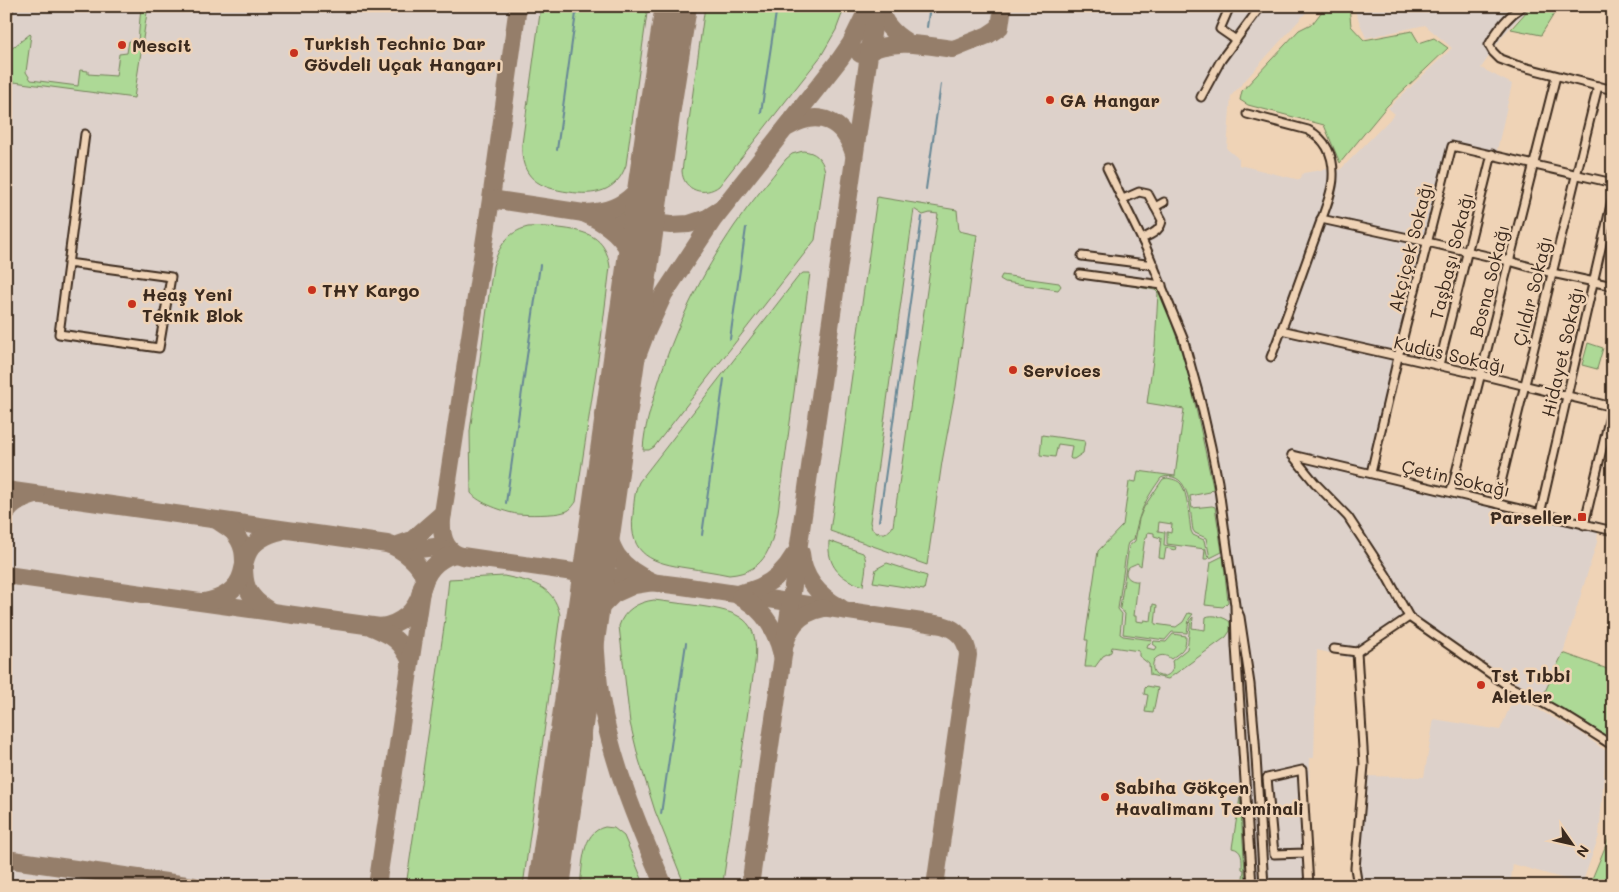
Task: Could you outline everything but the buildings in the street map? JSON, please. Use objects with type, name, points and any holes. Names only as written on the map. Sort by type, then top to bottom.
[{"type":"street","points":[[6,22],[9,6]]},
{"type":"street","points":[[1230,6],[1220,30],[1236,40]]},
{"type":"street","points":[[1201,97],[1221,60],[1261,6]]},
{"type":"street","points":[[1523,6],[1507,20],[1489,45],[1500,59],[1556,76],[1613,90]]},
{"type":"street","name":"Bosna Sokağı","points":[[1451,492],[1556,76]]},
{"type":"street","name":"Çıldır Sokağı","points":[[1496,503],[1598,86]]},
{"type":"street","points":[[1247,114],[1308,130],[1322,139],[1330,154],[1334,178],[1271,357]]},
{"type":"street","points":[[68,263],[171,277],[159,348],[59,334],[68,263],[85,134]]},
{"type":"street","name":"Akçiçek Sokağı","points":[[1371,473],[1398,357],[1452,146],[1492,154]]},
{"type":"street","points":[[1492,154],[1613,183]]},
{"type":"street","name":"Taşbaşı Sokağı","points":[[1439,365],[1492,154]]},
{"type":"street","points":[[1107,168],[1154,265],[1186,348],[1203,410],[1218,482],[1235,605],[1252,886]]},
{"type":"street","points":[[1122,199],[1134,193],[1142,192],[1148,194],[1162,220],[1157,231],[1142,239]]},
{"type":"street","name":"Hidayet Sokağı","points":[[1540,514],[1613,196]]},
{"type":"street","points":[[1155,207],[1164,202]]},
{"type":"street","points":[[1321,219],[1613,286]]},
{"type":"street","points":[[1082,256],[1154,265]]},
{"type":"street","points":[[1080,274],[1162,285]]},
{"type":"street","name":"Kudüs Sokağı","points":[[1282,330],[1612,406]]},
{"type":"street","points":[[1584,524],[1612,406]]},
{"type":"street","name":"Çetin Sokağı","points":[[1409,617],[1386,574],[1348,517],[1315,483],[1292,455],[1613,531]]},
{"type":"street","points":[[1235,605],[1240,617],[1251,696],[1264,886]]},
{"type":"street","points":[[1334,649],[1357,652],[1409,617],[1508,686],[1574,721],[1613,746]]},
{"type":"street","points":[[1357,652],[1364,764],[1355,868],[1358,886]]},
{"type":"street","points":[[1306,852],[1274,854],[1267,778],[1302,770],[1309,886]]},
{"type":"shaded area","points":[[6,6],[1312,6],[1231,96],[1227,149],[1239,159],[1239,165],[1300,180],[1303,173],[1327,169],[1330,175],[1342,168],[1395,114],[1388,108],[1452,48],[1425,25],[1366,38],[1353,6],[1527,6],[1527,11],[1504,34],[1481,68],[1512,84],[1496,155],[1452,146],[1374,472],[1599,522],[1597,542],[1563,653],[1542,698],[1509,679],[1413,614],[1351,658],[1317,650],[1314,758],[1310,758],[1307,828],[1314,886],[6,886]]},
{"type":"shaded area","points":[[1514,697],[1577,730],[1606,751],[1599,836],[1582,884],[1513,864],[1510,886],[1352,886],[1359,776],[1424,777],[1434,719],[1500,730]]},
{"type":"green space","points":[[141,6],[148,6],[134,98],[14,82],[12,87],[6,86],[6,53],[30,34],[26,72],[31,80],[78,86],[80,70],[88,71],[88,74],[116,76],[119,54],[127,53],[129,41],[138,42]]},
{"type":"green space","points":[[541,6],[648,6],[626,165],[617,181],[604,190],[578,193],[549,188],[534,179],[524,165],[522,144]]},
{"type":"green space","points":[[705,6],[845,6],[836,30],[821,56],[719,186],[707,191],[701,191],[690,187],[686,183],[682,171]]},
{"type":"green space","points":[[1326,6],[1349,6],[1351,26],[1364,40],[1412,31],[1419,43],[1434,38],[1448,48],[1387,106],[1340,163],[1324,125],[1248,105],[1240,100],[1242,91],[1299,30],[1313,23]]},
{"type":"green space","points":[[1527,6],[1559,6],[1541,35],[1511,29],[1527,11]]},
{"type":"green space","points":[[803,151],[817,156],[825,171],[815,240],[654,447],[649,450],[643,450],[648,418],[664,365],[680,323],[700,283],[735,225],[754,200],[786,159],[792,154]]},
{"type":"green space","points":[[877,197],[957,210],[959,231],[977,235],[956,387],[942,462],[927,565],[830,531]],"holes":[[[914,209],[923,215],[930,213],[938,214],[893,526],[889,531],[880,533],[872,529],[870,522]]]},
{"type":"green space","points":[[528,227],[559,228],[586,233],[604,248],[610,267],[576,502],[568,511],[554,514],[527,515],[512,513],[485,504],[471,493],[470,431],[493,266],[505,241],[521,229]]},
{"type":"green space","points":[[803,273],[810,273],[778,512],[773,535],[766,554],[752,568],[742,573],[729,575],[675,566],[654,560],[639,548],[635,540],[633,529],[634,498],[639,482]]},
{"type":"green space","points":[[1002,275],[1059,283],[1061,286],[1058,290],[1005,282],[1000,279]]},
{"type":"green space","points":[[1115,283],[1155,288],[1161,293],[1189,376],[1213,487],[1210,492],[1190,496],[1192,508],[1215,507],[1222,552],[1210,558],[1206,538],[1195,533],[1193,530],[1189,499],[1183,485],[1173,477],[1161,478],[1143,507],[1134,539],[1127,546],[1118,609],[1122,614],[1120,634],[1152,640],[1147,648],[1155,650],[1157,647],[1153,644],[1154,641],[1166,642],[1173,634],[1186,636],[1184,647],[1171,659],[1162,655],[1154,660],[1154,672],[1162,676],[1171,673],[1173,668],[1172,661],[1187,649],[1191,619],[1193,617],[1192,628],[1205,630],[1206,617],[1209,616],[1222,617],[1230,622],[1230,631],[1226,637],[1168,679],[1150,675],[1149,664],[1139,656],[1139,651],[1112,647],[1111,652],[1103,656],[1095,667],[1085,667],[1088,640],[1085,640],[1098,551],[1123,525],[1129,482],[1136,482],[1138,471],[1175,476],[1184,409],[1147,403],[1155,346],[1158,293],[1155,290]]},
{"type":"green space","points":[[1588,343],[1603,348],[1597,369],[1582,365]]},
{"type":"green space","points":[[1042,435],[1085,441],[1083,453],[1071,459],[1072,446],[1058,444],[1055,457],[1040,455]]},
{"type":"green space","points":[[1167,478],[1181,484],[1187,500],[1191,531],[1193,535],[1204,540],[1208,559],[1204,559],[1205,549],[1167,544],[1167,532],[1171,533],[1172,524],[1159,522],[1158,531],[1165,532],[1164,545],[1176,547],[1175,550],[1166,548],[1164,559],[1159,558],[1161,538],[1154,536],[1154,533],[1148,532],[1147,537],[1145,537],[1141,566],[1137,563],[1129,567],[1126,575],[1130,579],[1138,581],[1134,616],[1136,616],[1136,621],[1151,621],[1153,604],[1157,605],[1155,624],[1176,627],[1183,622],[1188,613],[1193,614],[1189,619],[1187,633],[1172,632],[1165,640],[1123,634],[1125,614],[1120,608],[1129,546],[1135,541],[1139,519],[1144,507],[1163,479]]},
{"type":"green space","points":[[829,541],[863,553],[866,565],[863,586],[848,580],[837,570],[830,558]]},
{"type":"green space","points":[[1223,556],[1228,602],[1223,607],[1205,605],[1211,562]]},
{"type":"green space","points":[[887,563],[927,576],[924,590],[873,582],[876,569]]},
{"type":"green space","points":[[504,576],[540,586],[552,597],[560,615],[523,886],[406,886],[444,627],[449,579]]},
{"type":"green space","points":[[654,600],[726,611],[744,620],[754,636],[756,648],[755,663],[721,886],[685,886],[655,811],[630,723],[619,626],[624,615],[632,608]]},
{"type":"green space","points":[[1563,653],[1613,671],[1613,741],[1583,721],[1542,698]]},
{"type":"green space","points":[[1147,686],[1158,688],[1153,713],[1145,712],[1148,695],[1144,694]]},
{"type":"green space","points":[[1240,797],[1246,886],[1242,886],[1244,870],[1242,869],[1240,853],[1232,848]]},
{"type":"green space","points":[[605,827],[614,828],[624,836],[645,886],[580,886],[587,843],[597,830]]},
{"type":"green space","points":[[1613,828],[1613,886],[1589,886]]},
{"type":"waterway","points":[[557,150],[577,6]]},
{"type":"waterway","points":[[761,113],[777,6]]},
{"type":"waterway","points":[[927,27],[930,6]]},
{"type":"waterway","points":[[926,189],[941,84]]},
{"type":"waterway","points":[[879,521],[922,217]]},
{"type":"waterway","points":[[730,339],[746,228]]},
{"type":"waterway","points":[[506,503],[540,265]]},
{"type":"waterway","points":[[702,535],[724,379]]},
{"type":"waterway","points":[[661,814],[686,643]]},
{"type":"taxiway","points":[[518,6],[491,199],[442,520],[442,532],[445,543],[452,551],[462,556],[682,586],[942,625],[957,632],[966,645],[968,655],[935,886]]},
{"type":"taxiway","points":[[673,24],[678,6]]},
{"type":"taxiway","points":[[615,423],[645,335],[664,294],[713,220],[840,59],[851,43],[869,6]]},
{"type":"taxiway","points":[[750,886],[876,6]]},
{"type":"taxiway","points":[[878,6],[889,27],[907,42],[904,43]]},
{"type":"taxiway","points":[[860,54],[872,49],[895,44],[956,48],[988,35],[1000,27],[1003,6]]},
{"type":"taxiway","points":[[788,127],[799,121],[810,119],[820,118],[829,121],[844,133],[854,154]]},
{"type":"taxiway","points":[[627,342],[634,283],[633,266],[628,251],[619,237],[604,224],[583,213],[609,209],[629,198],[644,180],[653,155]]},
{"type":"taxiway","points":[[647,197],[650,214],[657,224]]},
{"type":"taxiway","points":[[491,199],[671,225],[689,224],[707,218],[718,211]]},
{"type":"taxiway","points":[[6,490],[387,544],[399,549],[411,558],[420,569],[424,581],[419,599],[411,611],[400,620],[380,627],[6,575]]},
{"type":"taxiway","points":[[6,513],[19,501],[36,495]]},
{"type":"taxiway","points":[[395,546],[412,540],[443,513]]},
{"type":"taxiway","points":[[589,619],[614,594],[634,585],[653,582],[631,570],[617,556],[602,514]]},
{"type":"taxiway","points":[[218,521],[232,531],[241,543],[245,582],[257,601],[270,611]]},
{"type":"taxiway","points":[[204,602],[228,594],[240,580],[246,556],[255,543],[281,531]]},
{"type":"taxiway","points":[[395,546],[419,549],[435,547],[455,554]]},
{"type":"taxiway","points":[[801,553],[805,571],[814,586],[826,598],[841,608]]},
{"type":"taxiway","points":[[377,886],[421,591],[432,568],[437,563],[455,554]]},
{"type":"taxiway","points":[[740,593],[765,585],[784,569],[794,555]]},
{"type":"taxiway","points":[[591,593],[599,686],[606,723],[627,794],[664,886]]},
{"type":"taxiway","points":[[740,597],[756,607],[768,621],[782,655],[787,637],[800,618],[824,608]]},
{"type":"taxiway","points":[[372,627],[395,639],[403,647],[410,660]]},
{"type":"taxiway","points":[[551,886],[555,843]]},
{"type":"taxiway","points":[[6,859],[194,886]]},
{"type":"runway","points":[[549,886],[676,6]]},
{"type":"place","name":"Mescit","points":[[122,45]]},
{"type":"place","name":"Turkish Technic Dar Gövdeli Uçak Hangarı","points":[[294,53]]},
{"type":"place","name":"GA Hangar","points":[[1050,100]]},
{"type":"place","name":"THY Kargo","points":[[312,290]]},
{"type":"place","name":"Heaş Yeni Teknik Blok","points":[[132,304]]},
{"type":"place","name":"Services","points":[[1013,370]]},
{"type":"place","name":"Parseller","points":[[1582,517]]},
{"type":"place","name":"Tst Tıbbi Aletler","points":[[1481,685]]},
{"type":"place","name":"Sabiha Gökçen Havalimanı Terminali","points":[[1105,797]]}]
